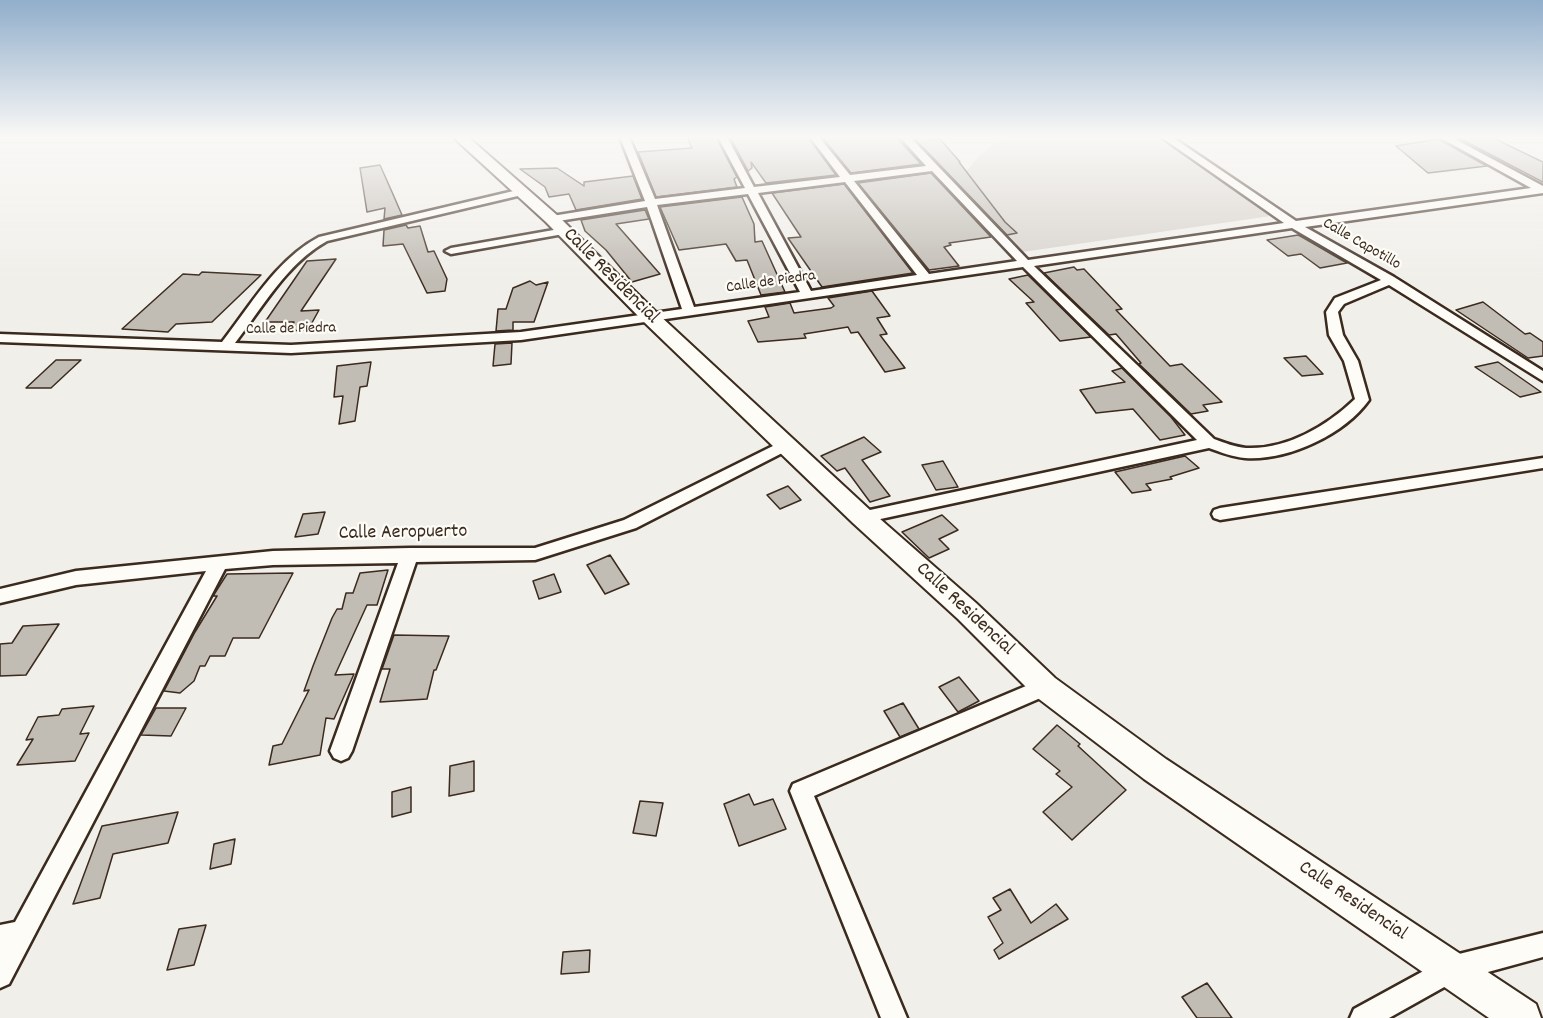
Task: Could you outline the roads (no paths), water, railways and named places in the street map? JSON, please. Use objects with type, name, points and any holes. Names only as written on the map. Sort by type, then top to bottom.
[{"type":"main road","name":"Calle Residencial","points":[[513,185],[862,518],[967,611],[1045,687],[1155,769],[1522,1018]]},
{"type":"street","points":[[643,185],[689,312]]},
{"type":"street","points":[[749,185],[807,294]]},
{"type":"street","points":[[451,251],[651,203],[804,185]]},
{"type":"street","points":[[852,185],[925,277]]},
{"type":"street","points":[[951,185],[1025,263],[1209,442],[1245,453],[1276,452],[1348,416],[1362,400],[1351,361],[1336,335],[1332,312],[1339,301],[1390,280]]},
{"type":"street","name":"Calle Capotillo","points":[[1235,185],[1294,225],[1390,280],[1543,377]]},
{"type":"street","name":"Calle de Piedra","points":[[0,338],[291,349],[521,336],[1542,189]]},
{"type":"street","points":[[226,346],[295,256],[310,244],[522,192]]},
{"type":"street","points":[[862,518],[1209,442]]},
{"type":"street","name":"Calle Aeropuerto","points":[[0,596],[76,578],[273,558],[410,554],[536,554],[630,524],[785,445]]},
{"type":"street","points":[[1220,514],[1543,463]]},
{"type":"street","points":[[341,751],[410,554]]},
{"type":"street","points":[[0,975],[11,935],[219,564]]},
{"type":"street","points":[[894,1018],[801,791],[1045,687]]},
{"type":"street","points":[[1363,1018],[1451,969],[1543,945]]}]
